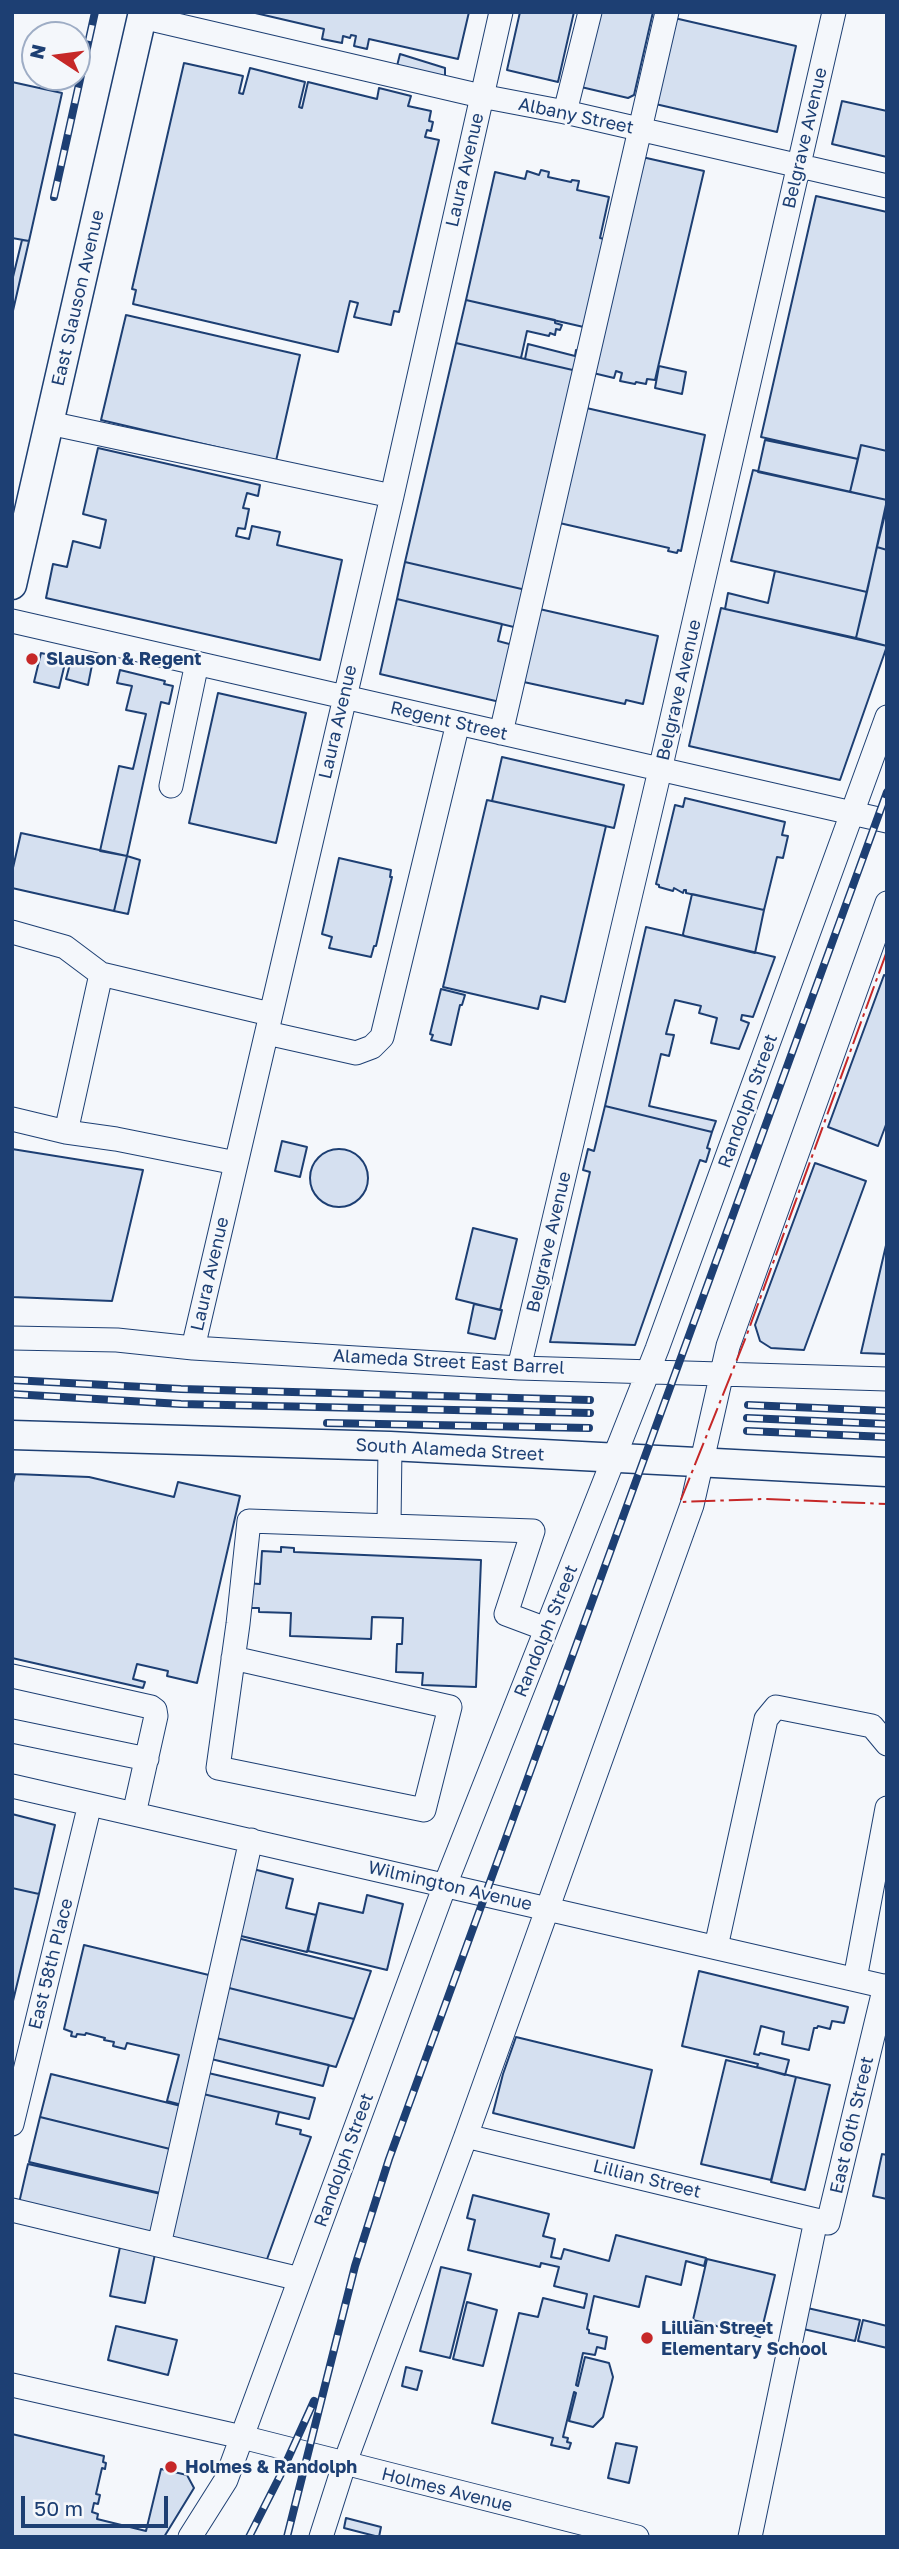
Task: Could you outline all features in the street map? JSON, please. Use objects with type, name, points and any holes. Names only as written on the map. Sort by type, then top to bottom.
[{"type":"main road","name":"East Slauson Avenue","points":[[12,584],[17,539],[49,423],[143,14]]},
{"type":"main road","name":"South Alameda Street","points":[[12,1435],[390,1446],[887,1472]]},
{"type":"street","name":"Laura Avenue","points":[[193,1348],[392,496],[501,12]]},
{"type":"street","points":[[565,112],[590,12]]},
{"type":"street","points":[[501,733],[667,12]]},
{"type":"street","name":"Belgrave Avenue","points":[[519,1367],[660,770],[834,12]]},
{"type":"street","name":"Albany Street","points":[[143,14],[481,96],[565,112],[887,186]]},
{"type":"street","points":[[49,423],[392,496]]},
{"type":"street","name":"Regent Street","points":[[12,621],[887,821]]},
{"type":"street","points":[[171,786],[197,663]]},
{"type":"street","name":"Randolph Street","points":[[190,2537],[226,2480],[445,1885],[649,1371],[887,717]]},
{"type":"street","points":[[12,933],[65,947],[101,974],[356,1053],[372,1047],[382,1037],[458,723]]},
{"type":"street","points":[[321,2537],[344,2465],[466,2136],[692,1505],[728,1346],[887,902]]},
{"type":"street","points":[[66,1132],[101,974]]},
{"type":"street","points":[[12,1119],[66,1132],[236,1163]]},
{"type":"street","name":"Alameda Street East Barrel","points":[[12,1338],[117,1340],[193,1348],[519,1367],[887,1379]]},
{"type":"street","points":[[389,1526],[390,1446]]},
{"type":"street","points":[[233,1658],[450,1707],[424,1810],[218,1769],[249,1521],[533,1531],[506,1615],[547,1629]]},
{"type":"street","points":[[12,1676],[155,1710],[156,1716],[134,1814]]},
{"type":"street","points":[[716,1947],[766,1719],[776,1707],[872,1726],[887,1744]]},
{"type":"street","points":[[12,1731],[146,1759]]},
{"type":"street","name":"Wilmington Avenue","points":[[12,1786],[886,1986]]},
{"type":"street","name":"East 58th Place","points":[[12,2123],[90,1804]]},
{"type":"street","points":[[855,1979],[887,1808]]},
{"type":"street","points":[[159,2245],[251,1840]]},
{"type":"street","name":"East 60th Street","points":[[750,2537],[822,2222],[886,1986]]},
{"type":"street","name":"Lillian Street","points":[[466,2136],[822,2222]]},
{"type":"street","points":[[12,2210],[300,2279]]},
{"type":"street","name":"Holmes Avenue","points":[[12,2385],[242,2437],[344,2465],[637,2537]]},
{"type":"building","points":[[251,12],[469,12],[458,59],[369,39],[367,49],[354,46],[356,36],[351,35],[350,38],[343,36],[342,43],[322,39],[324,29]]},
{"type":"building","points":[[520,12],[574,12],[558,82],[507,70]]},
{"type":"building","points":[[598,12],[653,12],[634,95],[628,98],[581,87]]},
{"type":"building","points":[[670,17],[796,46],[777,132],[651,103]]},
{"type":"building","points":[[400,54],[445,68],[445,77],[397,66]]},
{"type":"building","points":[[184,63],[243,76],[239,93],[243,94],[250,68],[305,82],[299,107],[302,108],[308,82],[377,99],[379,88],[411,96],[408,106],[431,111],[431,131],[427,130],[425,137],[439,140],[399,312],[394,311],[391,325],[354,317],[358,303],[350,301],[338,352],[133,304],[136,290],[132,289]]},
{"type":"building","points":[[12,82],[21,84],[21,91],[62,93],[29,241],[12,238]]},
{"type":"building","points":[[842,101],[887,111],[887,157],[832,144]]},
{"type":"building","points":[[642,157],[704,171],[655,380],[647,379],[646,384],[635,384],[620,381],[622,373],[616,371],[614,378],[593,373]]},
{"type":"building","points":[[541,170],[549,172],[548,177],[579,181],[577,190],[609,197],[600,238],[608,240],[588,328],[466,300],[495,172],[525,179],[527,171],[539,175]]},
{"type":"building","points":[[816,196],[887,212],[887,451],[861,445],[858,459],[761,437]]},
{"type":"building","points":[[22,240],[29,241],[12,315],[12,281]]},
{"type":"building","points":[[466,300],[555,320],[555,323],[562,325],[560,330],[556,329],[555,335],[527,331],[521,358],[456,343]]},
{"type":"building","points":[[126,315],[300,355],[276,461],[101,420]]},
{"type":"building","points":[[456,343],[577,371],[526,590],[405,562]]},
{"type":"building","points":[[528,344],[575,356],[576,350],[582,351],[577,371],[525,359]]},
{"type":"building","points":[[659,366],[686,372],[682,394],[655,388]]},
{"type":"building","points":[[582,407],[705,435],[681,551],[668,551],[669,548],[555,522]]},
{"type":"building","points":[[765,440],[858,459],[850,492],[758,472]]},
{"type":"building","points":[[861,445],[887,451],[887,500],[850,492]]},
{"type":"building","points":[[98,448],[260,485],[258,496],[247,493],[243,508],[249,509],[245,529],[238,528],[236,536],[249,539],[252,526],[280,532],[277,545],[342,560],[320,660],[46,598],[53,564],[67,567],[73,541],[100,548],[106,520],[83,514]]},
{"type":"building","points":[[753,470],[887,500],[867,592],[731,561]]},
{"type":"building","points":[[887,506],[887,550],[877,547]]},
{"type":"building","points":[[877,547],[887,550],[887,646],[856,638]]},
{"type":"building","points":[[405,562],[526,590],[518,628],[397,599]]},
{"type":"building","points":[[775,571],[867,592],[856,638],[725,609],[728,593],[768,603]]},
{"type":"building","points":[[397,599],[502,624],[498,641],[513,645],[500,702],[380,674]]},
{"type":"building","points":[[535,608],[658,636],[643,704],[626,700],[625,704],[519,681]]},
{"type":"building","points":[[721,608],[887,646],[840,780],[689,746]]},
{"type":"building","points":[[41,653],[66,659],[59,688],[34,682]]},
{"type":"building","points":[[71,660],[92,665],[88,685],[66,679]]},
{"type":"building","points":[[120,670],[165,681],[164,684],[173,686],[169,704],[161,702],[127,856],[100,851],[119,766],[133,769],[146,714],[126,710],[132,686],[117,683]]},
{"type":"building","points":[[218,693],[306,713],[276,843],[189,823]]},
{"type":"building","points":[[502,757],[624,785],[614,828],[492,801]]},
{"type":"building","points":[[685,798],[785,822],[782,835],[788,836],[783,858],[777,857],[764,910],[686,893],[686,890],[683,893],[674,888],[673,891],[656,884],[675,805],[683,807]]},
{"type":"building","points":[[487,800],[606,826],[565,1002],[541,996],[538,1009],[443,987]]},
{"type":"building","points":[[21,833],[127,856],[114,911],[12,888],[12,872]]},
{"type":"building","points":[[127,856],[140,860],[128,914],[114,911]]},
{"type":"building","points":[[339,858],[391,870],[392,877],[371,957],[329,948],[332,937],[322,934]]},
{"type":"building","points":[[692,894],[764,910],[755,953],[684,936]]},
{"type":"building","points":[[646,927],[775,957],[753,1017],[742,1015],[741,1020],[749,1023],[739,1049],[711,1043],[717,1018],[699,1013],[701,1006],[675,1000],[666,1034],[674,1035],[669,1056],[661,1054],[649,1106],[716,1121],[712,1132],[605,1106]]},
{"type":"building","points":[[884,975],[887,976],[887,1122],[878,1146],[828,1127]]},
{"type":"building","points":[[441,989],[465,995],[460,1005],[451,1045],[431,1040],[433,1035],[430,1034]]},
{"type":"building","points":[[605,1106],[712,1132],[707,1148],[710,1149],[706,1162],[700,1160],[635,1345],[550,1342],[590,1172],[583,1170],[588,1149],[594,1151]]},
{"type":"building","points":[[282,1141],[307,1147],[300,1177],[275,1171]]},
{"type":"building","points":[[12,1149],[143,1170],[112,1301],[12,1297]]},
{"type":"building","points":[[339,1149],[355,1154],[363,1162],[368,1178],[363,1194],[355,1202],[339,1207],[323,1202],[315,1194],[310,1178],[315,1162],[323,1154]]},
{"type":"building","points":[[815,1163],[866,1181],[804,1350],[771,1348],[760,1341],[755,1325]]},
{"type":"building","points":[[473,1228],[517,1239],[500,1310],[456,1299]]},
{"type":"building","points":[[887,1241],[887,1354],[861,1353]]},
{"type":"building","points":[[474,1304],[502,1310],[495,1339],[468,1333]]},
{"type":"building","points":[[15,1474],[89,1477],[174,1497],[178,1482],[240,1496],[197,1683],[167,1676],[168,1671],[137,1664],[133,1679],[145,1682],[143,1688],[12,1658],[12,1487]]},
{"type":"building","points":[[281,1547],[294,1548],[294,1552],[481,1560],[476,1687],[422,1685],[423,1673],[396,1672],[397,1644],[402,1644],[403,1618],[372,1617],[371,1639],[290,1636],[291,1613],[259,1612],[259,1608],[244,1608],[245,1583],[260,1584],[262,1551],[281,1552]]},
{"type":"building","points":[[12,1814],[55,1825],[39,1894],[12,1888]]},
{"type":"building","points":[[253,1869],[293,1879],[286,1908],[316,1915],[307,1952],[237,1935]]},
{"type":"building","points":[[12,1888],[39,1894],[12,2005]]},
{"type":"building","points":[[367,1895],[403,1904],[387,1970],[308,1951],[319,1903],[363,1913]]},
{"type":"building","points":[[237,1938],[371,1971],[354,2019],[225,1987]]},
{"type":"building","points":[[84,1945],[213,1976],[182,2105],[167,2101],[179,2055],[127,2043],[125,2049],[113,2046],[114,2042],[104,2040],[105,2038],[86,2033],[71,2036],[72,2032],[64,2029]]},
{"type":"building","points":[[699,1971],[848,2007],[844,2023],[832,2021],[830,2029],[818,2026],[814,2028],[809,2050],[782,2044],[784,2032],[761,2026],[754,2054],[789,2060],[785,2075],[757,2067],[758,2064],[682,2046]]},
{"type":"building","points":[[225,1987],[354,2019],[336,2067],[212,2037]]},
{"type":"building","points":[[212,2037],[329,2065],[323,2086],[207,2058]]},
{"type":"building","points":[[516,2037],[652,2070],[634,2148],[493,2113]]},
{"type":"building","points":[[726,2060],[796,2077],[771,2180],[701,2164]]},
{"type":"building","points":[[204,2072],[315,2098],[309,2119],[199,2093]]},
{"type":"building","points":[[51,2074],[181,2106],[170,2149],[40,2117]]},
{"type":"building","points":[[796,2077],[830,2085],[805,2190],[771,2182]]},
{"type":"building","points":[[199,2093],[279,2112],[276,2124],[301,2130],[300,2134],[311,2137],[266,2262],[168,2239]]},
{"type":"building","points":[[40,2117],[170,2149],[160,2193],[29,2162]]},
{"type":"building","points":[[882,2154],[887,2155],[887,2199],[873,2196]]},
{"type":"building","points":[[28,2164],[161,2194],[151,2237],[19,2203]]},
{"type":"building","points":[[473,2195],[549,2214],[543,2236],[555,2239],[551,2257],[561,2259],[564,2249],[609,2261],[616,2235],[706,2258],[704,2266],[686,2261],[681,2285],[646,2276],[639,2307],[594,2296],[587,2329],[589,2333],[607,2337],[605,2349],[597,2347],[595,2355],[583,2353],[576,2385],[578,2386],[585,2357],[609,2363],[613,2377],[603,2417],[593,2427],[569,2421],[576,2393],[574,2392],[563,2437],[568,2438],[567,2442],[571,2443],[569,2449],[551,2445],[553,2438],[492,2423],[519,2313],[538,2317],[543,2298],[584,2308],[587,2294],[554,2286],[559,2267],[541,2263],[540,2267],[468,2250],[475,2220],[467,2218]]},
{"type":"building","points":[[120,2247],[155,2254],[145,2303],[110,2296]]},
{"type":"building","points":[[707,2259],[775,2275],[760,2337],[693,2320]]},
{"type":"building","points":[[441,2267],[471,2274],[450,2358],[420,2351]]},
{"type":"building","points":[[467,2302],[497,2310],[483,2366],[453,2359]]},
{"type":"building","points":[[803,2307],[860,2320],[855,2341],[799,2328]]},
{"type":"building","points":[[863,2320],[887,2326],[887,2348],[858,2341]]},
{"type":"building","points":[[116,2326],[177,2340],[168,2375],[108,2360]]},
{"type":"building","points":[[406,2367],[422,2371],[417,2390],[402,2386]]},
{"type":"building","points":[[12,2434],[104,2456],[105,2469],[102,2468],[96,2494],[100,2495],[92,2512],[98,2514],[97,2519],[146,2531],[161,2469],[187,2475],[194,2488],[164,2537],[12,2537]]},
{"type":"building","points":[[616,2443],[637,2447],[629,2483],[608,2478]]},
{"type":"building","points":[[346,2518],[381,2527],[379,2537],[344,2528]]},
{"type":"railway","points":[[54,197],[95,12]]},
{"type":"railway","points":[[287,2537],[355,2266],[389,2159],[887,792]]},
{"type":"railway","points":[[12,1380],[181,1389],[590,1400]]},
{"type":"railway","points":[[12,1394],[181,1404],[590,1413]]},
{"type":"railway","points":[[748,1405],[887,1411]]},
{"type":"railway","points":[[747,1418],[887,1424]]},
{"type":"railway","points":[[327,1423],[589,1428]]},
{"type":"railway","points":[[747,1431],[887,1437]]},
{"type":"railway","points":[[249,2537],[314,2401]]},
{"type":"power","points":[[887,951],[746,1337],[680,1502],[764,1499],[887,1504]]},
{"type":"place","name":"Slauson & Regent","points":[[32,659]]},
{"type":"place","name":"Lillian Street Elementary School","points":[[647,2338]]},
{"type":"place","name":"Holmes & Randolph","points":[[171,2467]]}]
